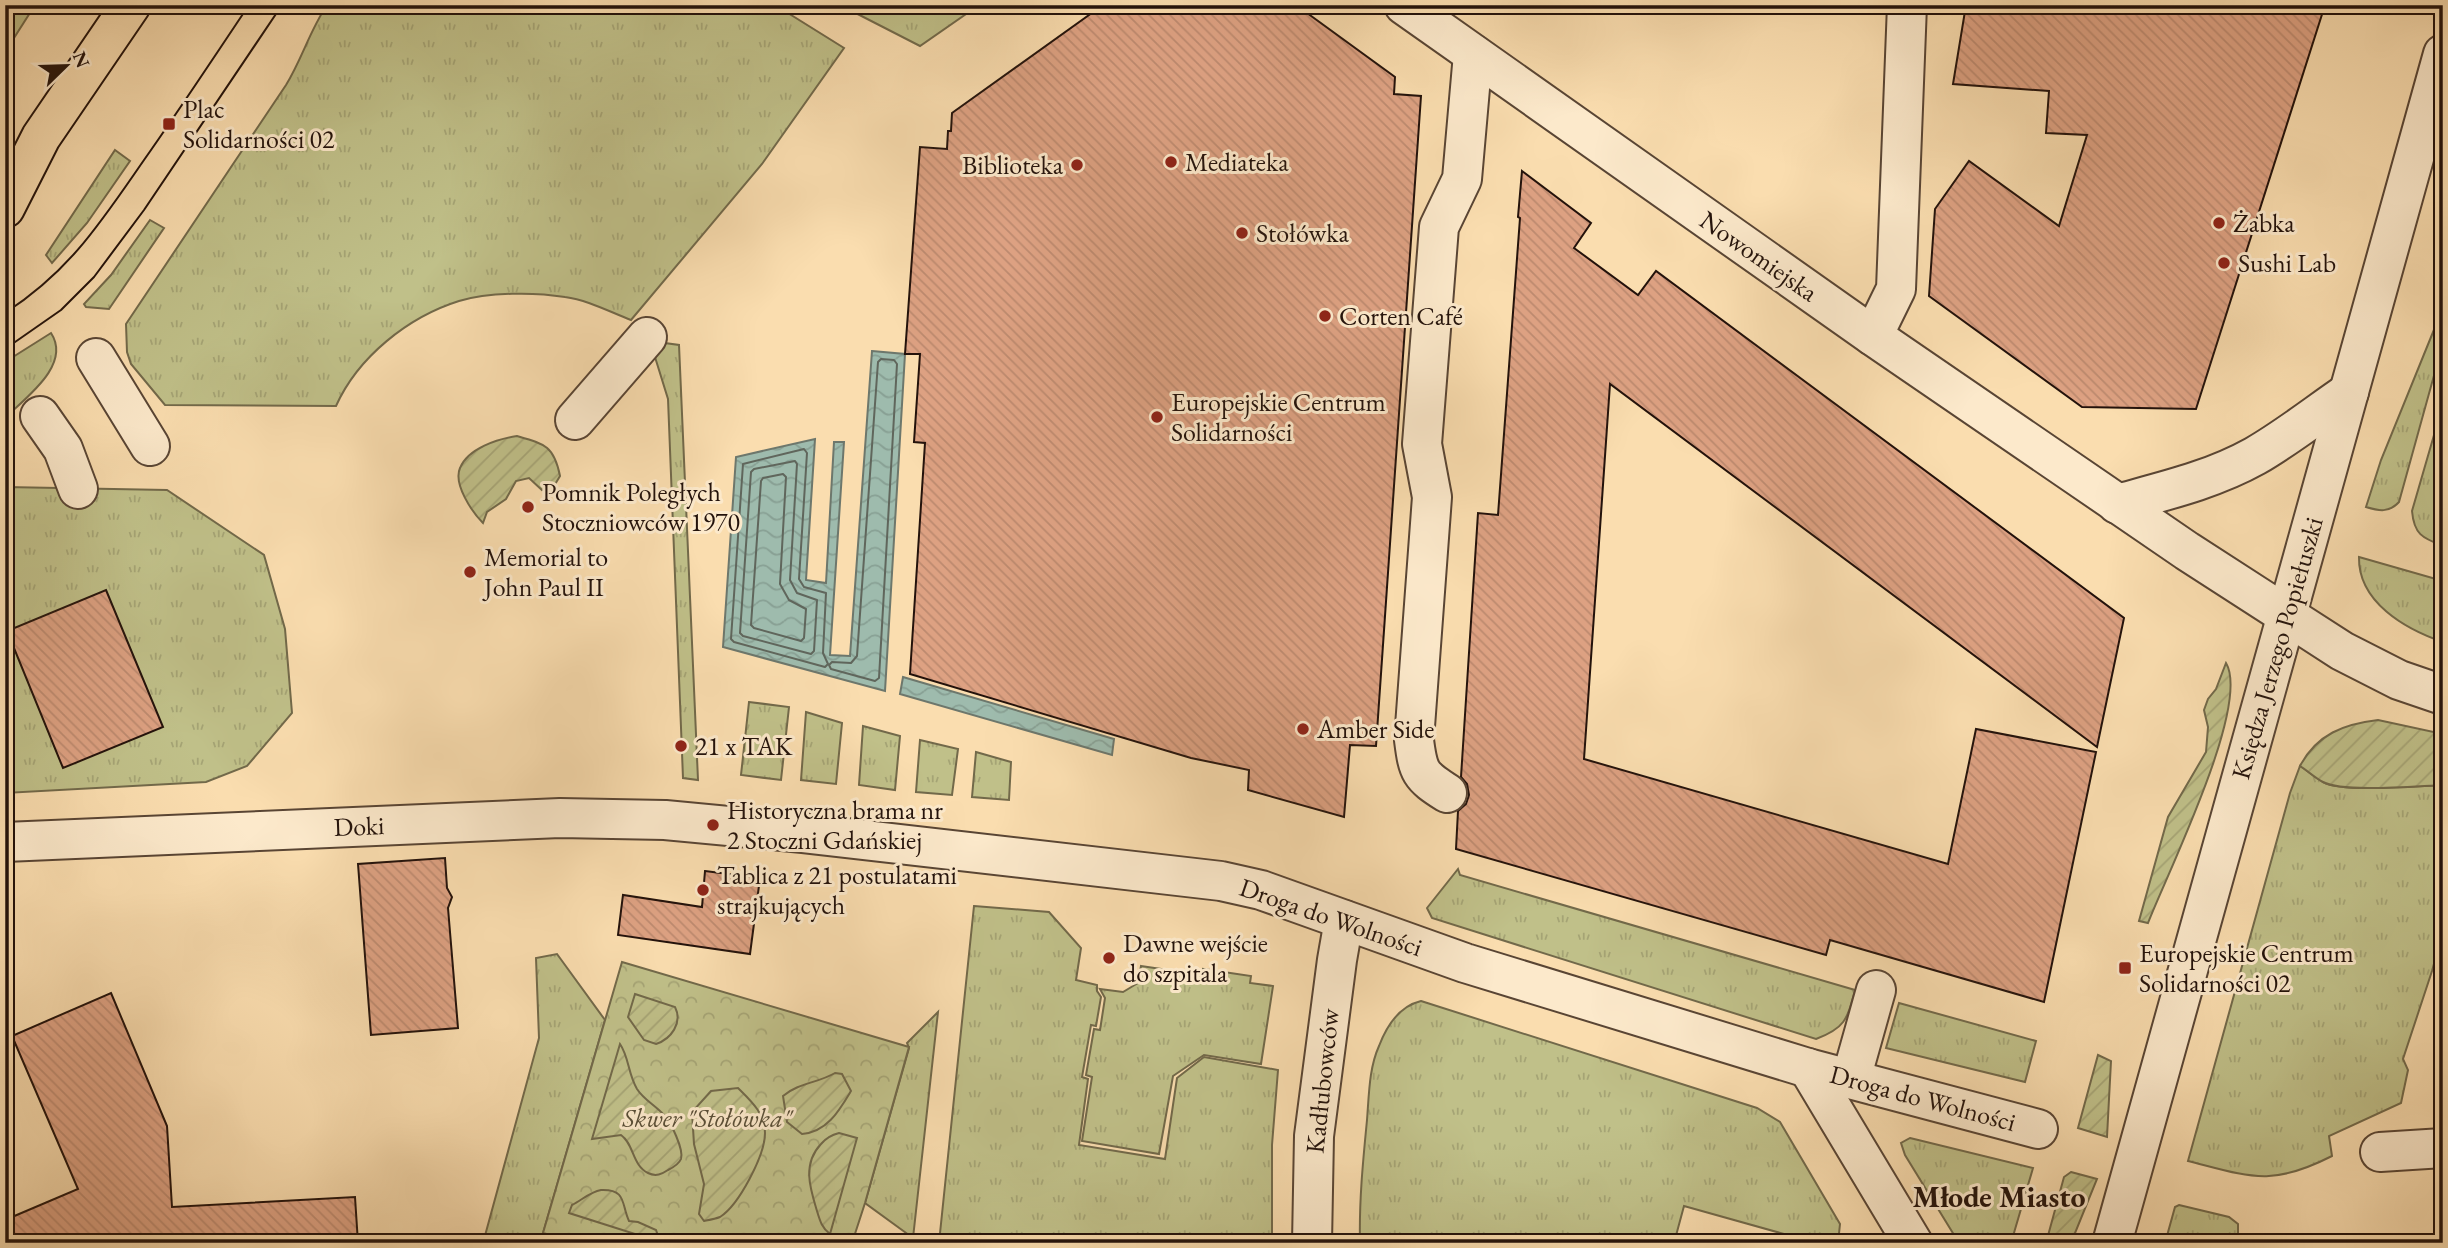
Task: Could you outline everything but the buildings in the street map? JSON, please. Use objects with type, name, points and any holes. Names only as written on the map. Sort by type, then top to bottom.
[{"type":"main road","points":[[5,208],[41,137],[131,5]]},
{"type":"main road","points":[[5,159],[41,137]]},
{"type":"street","name":"Nowomiejska","points":[[1404,5],[1873,336],[2117,504],[2343,652],[2399,680],[2443,695]]},
{"type":"street","points":[[1873,336],[1896,289],[1907,5]]},
{"type":"street","points":[[1447,793],[1425,779],[1417,761],[1415,740],[1432,497],[1422,444],[1439,227],[1462,179],[1473,54]]},
{"type":"street","name":"Księdza Jerzego Popiełuszki","points":[[2112,1243],[2443,54]]},
{"type":"street","points":[[575,420],[647,337]]},
{"type":"street","points":[[96,358],[150,446]]},
{"type":"street","points":[[2117,504],[2179,487],[2255,456],[2349,392]]},
{"type":"street","points":[[40,416],[63,449],[78,489]]},
{"type":"street","name":"Doki","points":[[5,842],[560,818],[644,818],[713,825]]},
{"type":"street","name":"Droga do Wolności","points":[[713,825],[1182,875],[1261,890],[1465,962],[1808,1068],[2038,1129]]},
{"type":"street","name":"Kadłubowców","points":[[1312,1243],[1314,1136],[1344,920]]},
{"type":"street","points":[[1851,1079],[1875,990]]},
{"type":"street","name":"Droga do Wolności","points":[[1808,1068],[1913,1243]]},
{"type":"street","points":[[2380,1152],[2443,1148]]},
{"type":"green space","points":[[15,5],[35,5],[5,52],[5,12]]},
{"type":"green space","points":[[327,5],[775,5],[844,48],[762,164],[631,320],[590,303],[565,297],[512,294],[471,298],[440,308],[403,328],[371,355],[357,371],[336,406],[165,405],[131,364],[127,352],[126,324],[286,85]]},
{"type":"green space","points":[[840,5],[979,5],[920,46]]},
{"type":"green space","points":[[115,150],[130,161],[87,223],[52,263],[46,255]]},
{"type":"green space","points":[[150,220],[164,228],[109,309],[86,307],[84,304],[111,275]]},
{"type":"green space","points":[[2442,310],[2443,343],[2399,502],[2384,510],[2366,507],[2381,460]]},
{"type":"green space","points":[[51,333],[56,345],[51,369],[34,391],[5,418],[5,362]]},
{"type":"green space","points":[[650,341],[679,345],[698,780],[683,778],[668,399]]},
{"type":"green space","points":[[2443,404],[2443,546],[2420,534],[2412,511]]},
{"type":"green space","points":[[517,436],[547,448],[555,458],[560,476],[554,486],[542,490],[529,478],[516,481],[506,499],[487,512],[483,523],[461,490],[460,468],[477,450],[501,439]]},
{"type":"green space","points":[[5,487],[167,490],[264,555],[285,629],[292,713],[247,766],[206,782],[5,793]]},
{"type":"green space","points":[[2359,557],[2443,581],[2443,642],[2399,621],[2375,600],[2366,587]]},
{"type":"green space","points":[[2226,663],[2231,684],[2227,714],[2204,790],[2148,923],[2139,921],[2168,817],[2206,752],[2208,727],[2204,710]]},
{"type":"green space","points":[[749,702],[789,707],[781,780],[741,775]]},
{"type":"green space","points":[[806,712],[842,723],[836,784],[801,780]]},
{"type":"green space","points":[[2378,720],[2443,734],[2443,785],[2347,787],[2323,782],[2300,766],[2315,746],[2333,732],[2354,724]]},
{"type":"green space","points":[[863,726],[900,736],[895,790],[859,785]]},
{"type":"green space","points":[[920,740],[958,749],[952,795],[916,792]]},
{"type":"green space","points":[[976,752],[1011,762],[1009,800],[972,797]]},
{"type":"green space","points":[[2300,766],[2323,782],[2347,787],[2443,785],[2443,931],[2403,1059],[2408,1070],[2401,1103],[2329,1136],[2332,1156],[2311,1166],[2276,1175],[2245,1175],[2188,1161],[2290,793]]},
{"type":"green space","points":[[1458,869],[1460,875],[1855,990],[1850,1009],[1839,1027],[1816,1039],[1432,918],[1427,908]]},
{"type":"green space","points":[[974,906],[1049,912],[1081,948],[1076,980],[1097,985],[1101,997],[1096,1026],[1091,1025],[1082,1077],[1088,1079],[1079,1145],[1165,1159],[1177,1078],[1204,1057],[1278,1070],[1272,1145],[1272,1243],[939,1243]]},
{"type":"green space","points":[[557,954],[605,1020],[543,1233],[578,1243],[483,1243],[539,1038],[536,958]]},
{"type":"green space","name":"Skwer \"Stołówka\"","points":[[622,962],[909,1047],[852,1243],[578,1243],[543,1233]]},
{"type":"green space","points":[[1141,966],[1202,975],[1203,969],[1251,976],[1250,983],[1273,986],[1261,1064],[1204,1055],[1173,1076],[1159,1154],[1082,1141],[1092,1077],[1086,1075],[1094,1029],[1100,1030],[1105,998],[1100,989],[1123,992],[1138,983]]},
{"type":"green space","points":[[635,994],[675,1007],[678,1019],[674,1030],[661,1042],[656,1044],[644,1040],[628,1017]]},
{"type":"green space","points":[[1421,1001],[1757,1108],[1780,1122],[1840,1224],[1838,1243],[1816,1243],[1684,1206],[1674,1243],[1360,1243],[1362,1181],[1373,1063],[1390,1024],[1407,1007]]},
{"type":"green space","points":[[1899,1003],[2036,1041],[2025,1082],[1886,1048]]},
{"type":"green space","points":[[938,1012],[913,1238],[865,1203],[909,1048],[907,1043]]},
{"type":"green space","points":[[620,1044],[637,1089],[661,1111],[679,1143],[680,1161],[659,1175],[651,1174],[639,1165],[621,1135],[592,1139]]},
{"type":"green space","points":[[2098,1055],[2111,1061],[2107,1137],[2078,1128]]},
{"type":"green space","points":[[835,1073],[842,1074],[851,1091],[837,1113],[825,1125],[802,1134],[787,1122],[783,1096],[795,1088]]},
{"type":"green space","points":[[738,1088],[760,1113],[765,1133],[761,1154],[735,1202],[720,1217],[704,1221],[699,1214],[704,1184],[694,1144],[692,1112],[711,1091]]},
{"type":"green space","points":[[839,1133],[857,1138],[830,1234],[823,1227],[818,1215],[809,1176],[815,1152],[829,1137]]},
{"type":"green space","points":[[1910,1138],[2033,1168],[2011,1243],[1959,1243],[1905,1155],[1901,1143]]},
{"type":"green space","points":[[2071,1172],[2097,1179],[2071,1243],[2046,1243],[2064,1177]]},
{"type":"green space","points":[[601,1190],[609,1190],[619,1195],[629,1221],[656,1230],[660,1242],[569,1213],[572,1205]]},
{"type":"green space","points":[[2179,1205],[2229,1217],[2238,1224],[2238,1243],[2165,1243],[2175,1207]]},
{"type":"water","points":[[872,351],[905,354],[885,691],[723,647],[736,457],[815,439],[806,580],[826,583],[834,442],[844,442],[830,655],[850,656]]},
{"type":"water","points":[[903,677],[1114,739],[1112,755],[900,694]]},
{"type":"tram line","points":[[5,313],[48,280],[83,244],[171,122],[249,5]]},
{"type":"tram line","points":[[5,349],[61,310],[94,277],[144,210],[282,5]]},
{"type":"place","name":"Plac Solidarności 02","points":[[169,124]]},
{"type":"place","name":"Mediateka","points":[[1171,162]]},
{"type":"place","name":"Biblioteka","points":[[1077,165]]},
{"type":"place","name":"Żabka","points":[[2219,223]]},
{"type":"place","name":"Stołówka","points":[[1242,233]]},
{"type":"place","name":"Sushi Lab","points":[[2224,263]]},
{"type":"place","name":"Corten Café","points":[[1325,316]]},
{"type":"place","name":"Europejskie Centrum Solidarności","points":[[1157,417]]},
{"type":"place","name":"Pomnik Poległych Stoczniowców 1970","points":[[528,507]]},
{"type":"place","name":"Memorial to John Paul II","points":[[470,572]]},
{"type":"place","name":"Amber Side","points":[[1303,729]]},
{"type":"place","name":"21 x TAK","points":[[681,746]]},
{"type":"place","name":"Historyczna brama nr 2 Stoczni Gdańskiej","points":[[713,825]]},
{"type":"place","name":"Tablica z 21 postulatami strajkujących","points":[[703,890]]},
{"type":"place","name":"Dawne wejście do szpitala","points":[[1109,958]]},
{"type":"place","name":"Europejskie Centrum Solidarności 02","points":[[2125,968]]},
{"type":"district","name":"Młode Miasto","points":[[1999,1196]]}]
